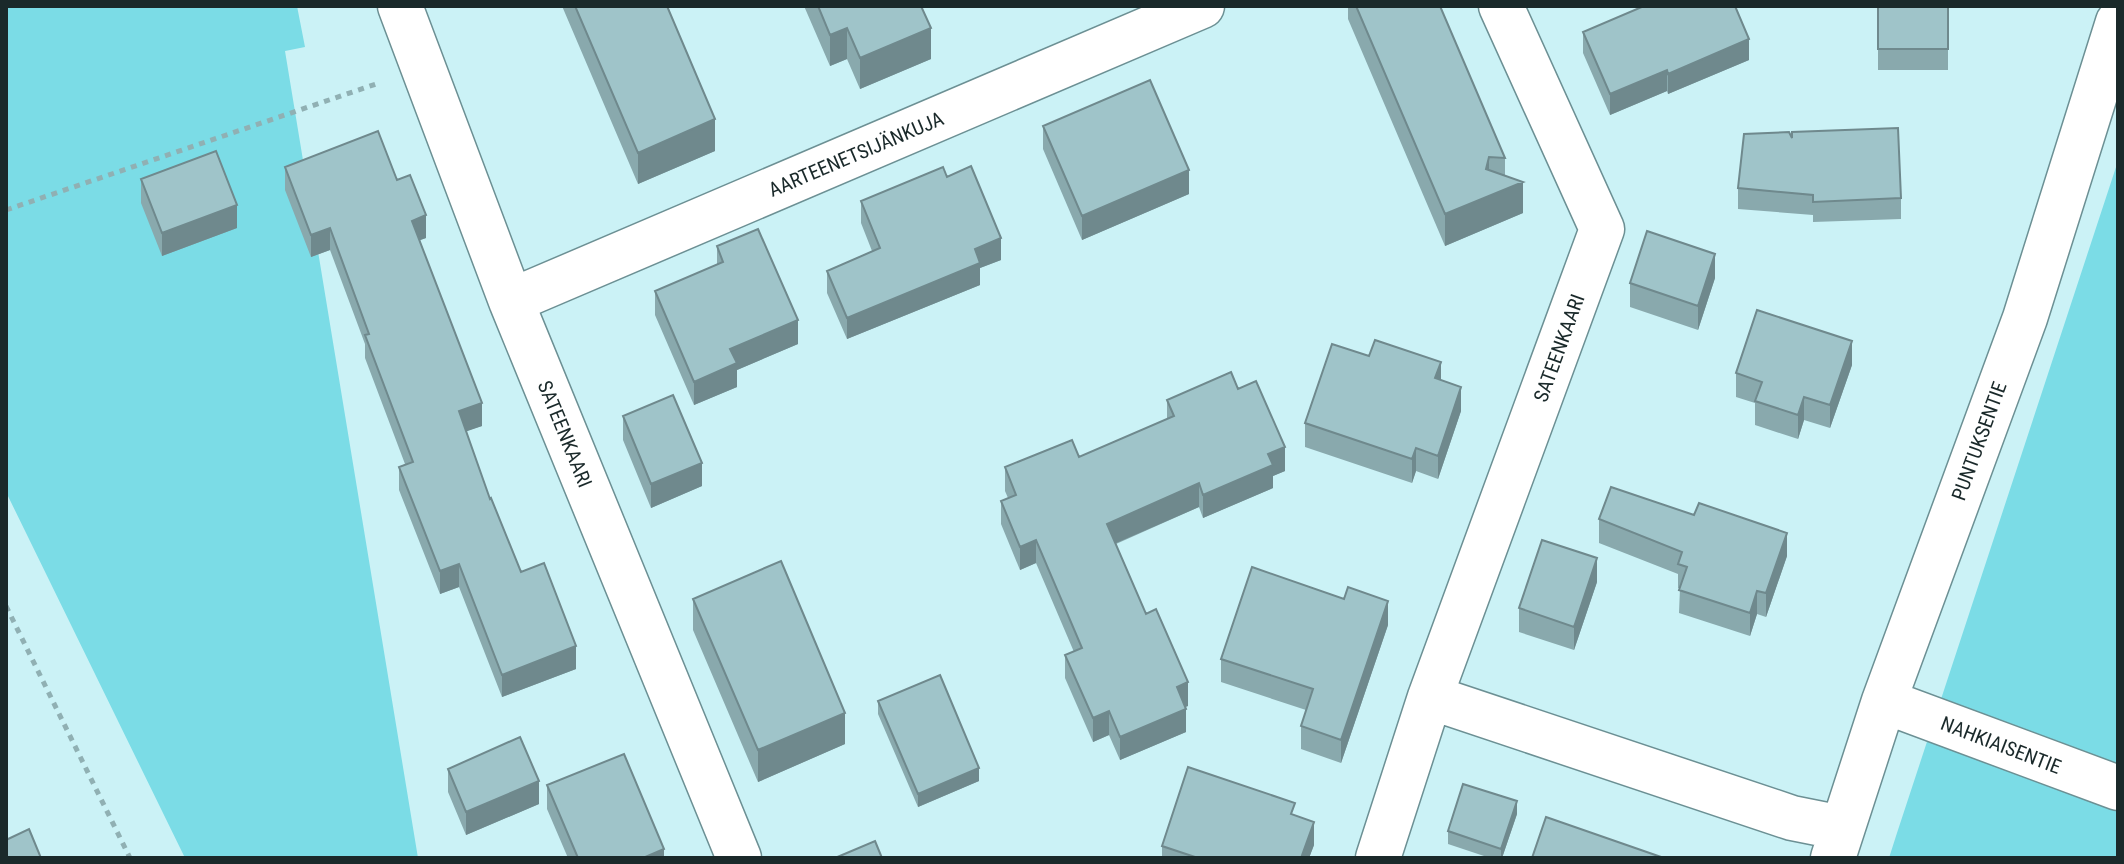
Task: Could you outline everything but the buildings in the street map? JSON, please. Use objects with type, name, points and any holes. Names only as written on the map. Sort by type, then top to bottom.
[{"type":"street","name":"SATEENKAARI","points":[[400,6],[511,301],[739,858]]},
{"type":"street","name":"AARTEENETSIJÄNKUJA","points":[[511,301],[1202,6]]},
{"type":"street","name":"SATEENKAARI","points":[[1378,858],[1430,697],[1602,229],[1501,6]]},
{"type":"street","name":"PUNTUKSENTIE","points":[[1838,843],[1884,701],[2025,318],[2118,22]]},
{"type":"street","points":[[1430,697],[1792,818],[1838,843]]},
{"type":"street","name":"NAHKIAISENTIE","points":[[1884,701],[2118,788]]},
{"type":"path","points":[[6,210],[423,68]]},
{"type":"path","points":[[6,606],[130,858]]},
{"type":"shaded area","points":[[6,6],[297,6],[305,47],[285,51],[418,858],[185,858],[6,492]]},
{"type":"shaded area","points":[[2118,161],[2118,858],[1889,858],[1896,836]]}]
